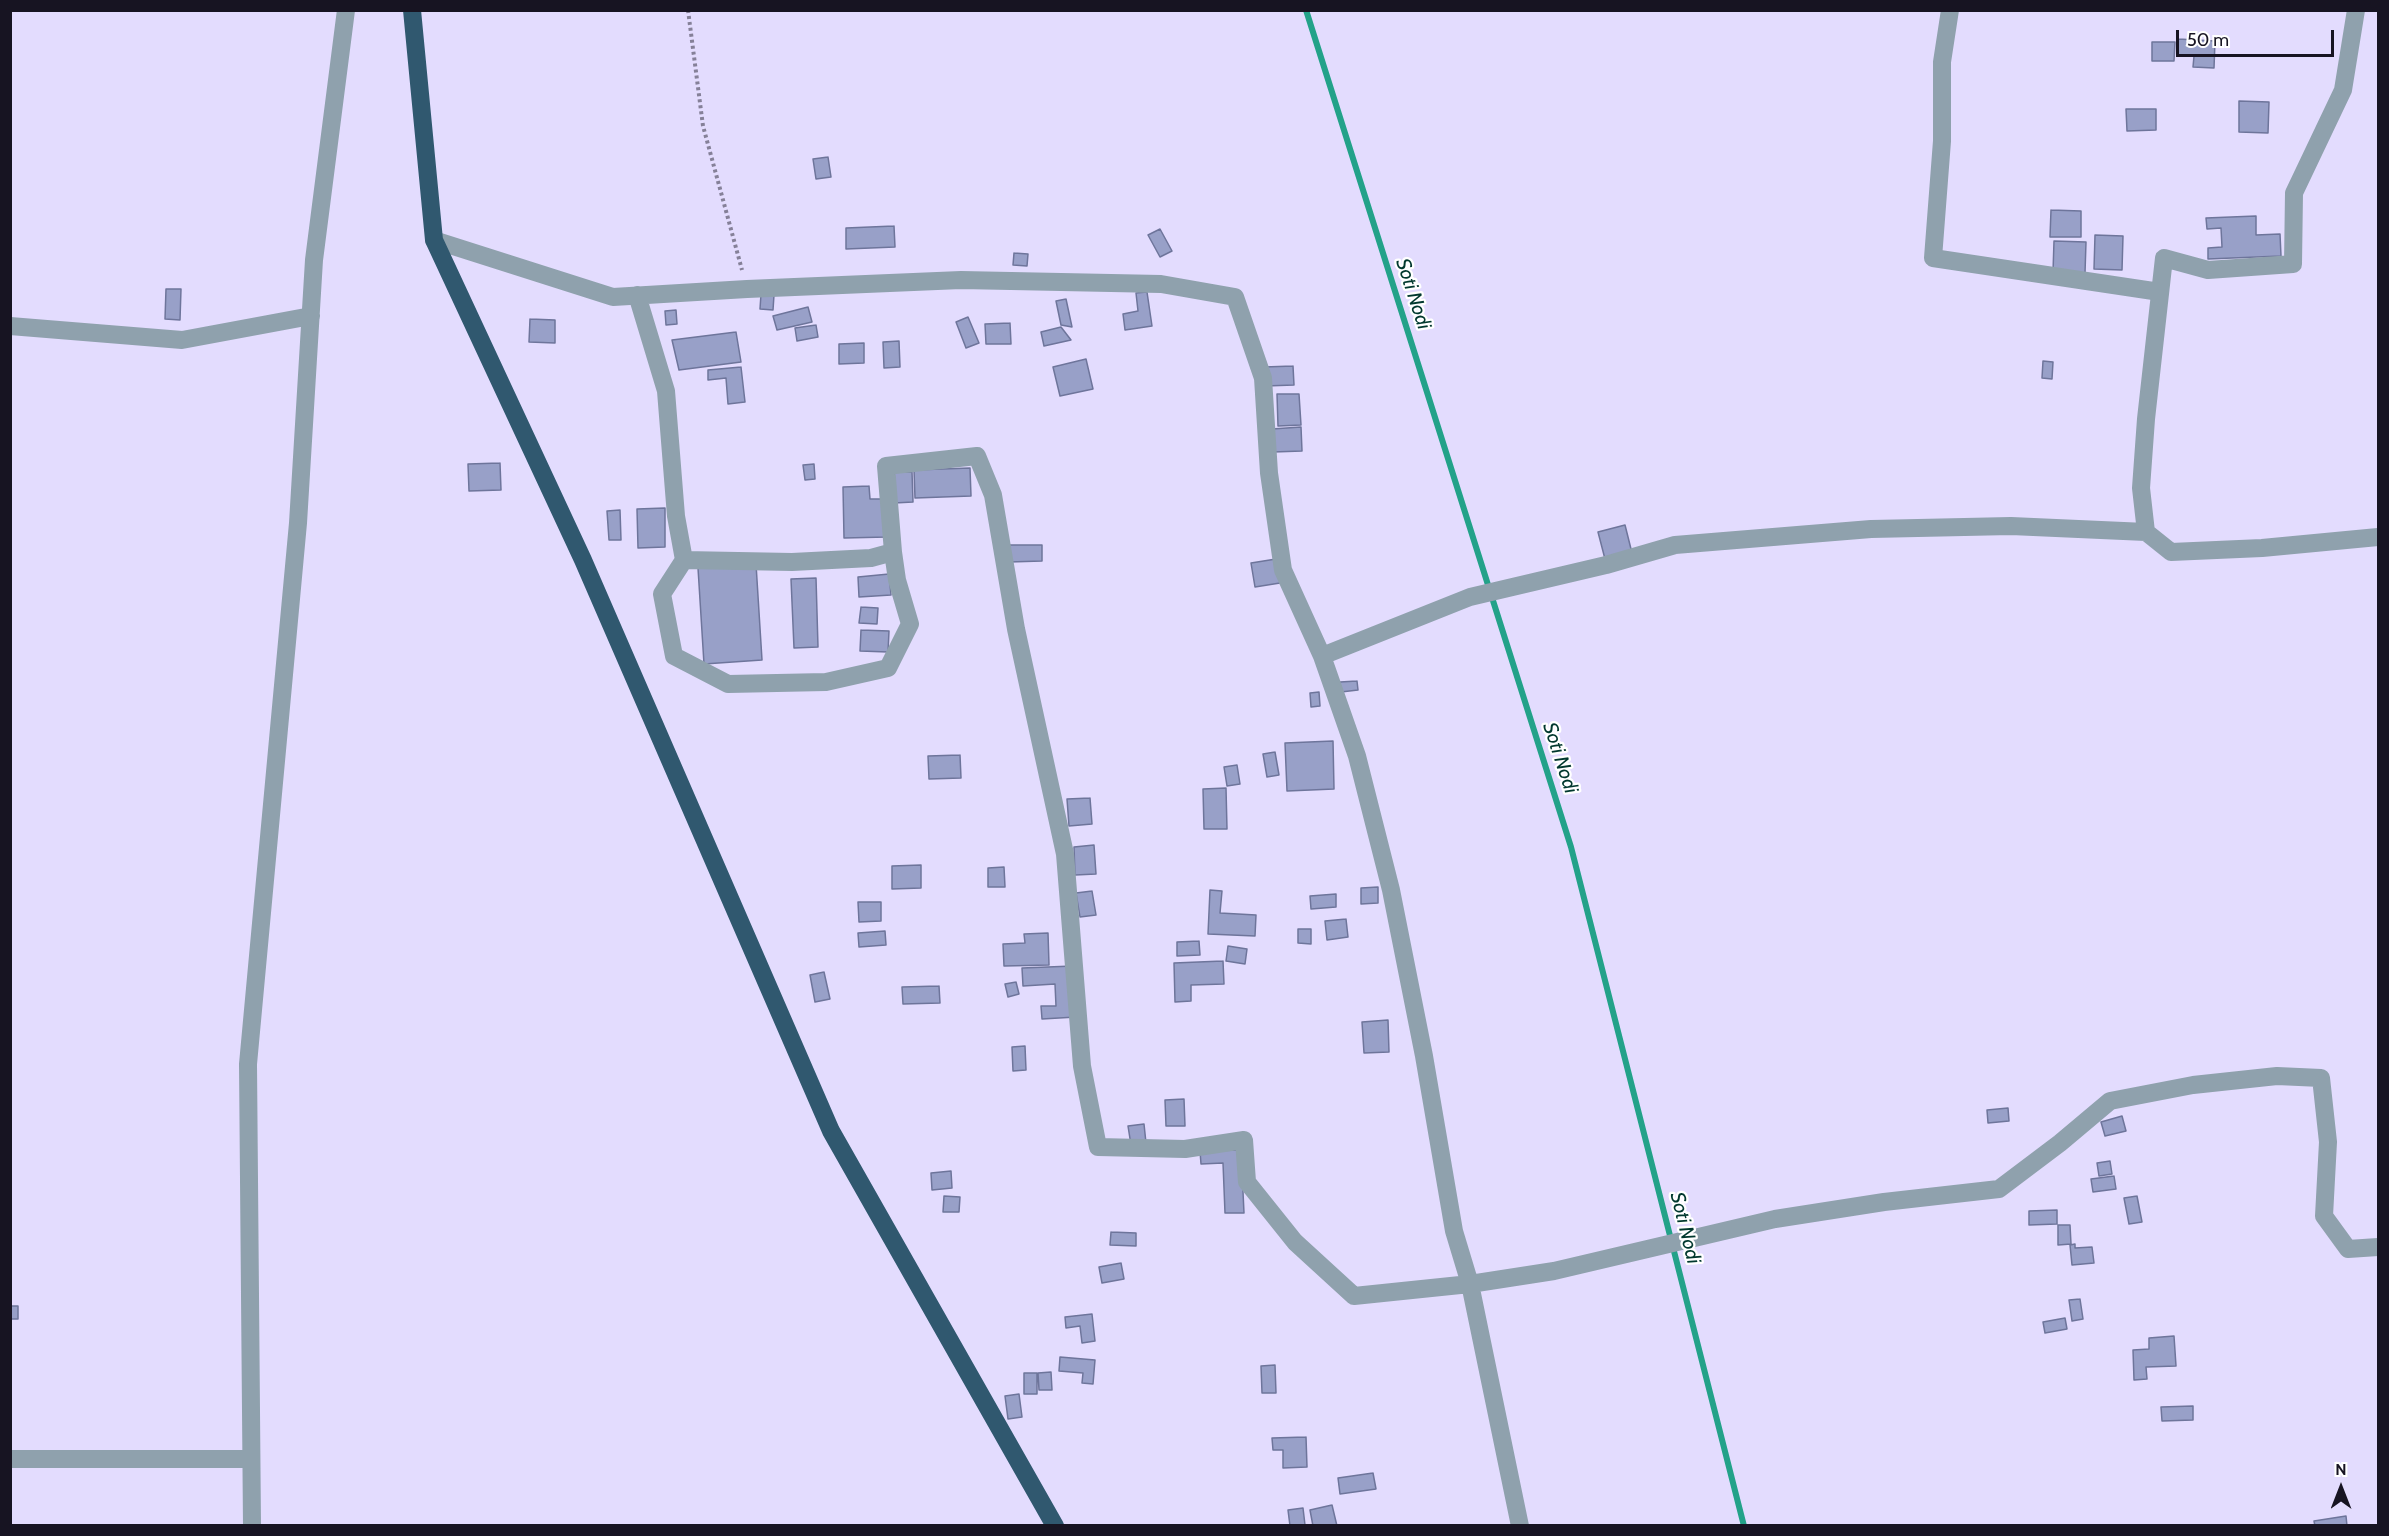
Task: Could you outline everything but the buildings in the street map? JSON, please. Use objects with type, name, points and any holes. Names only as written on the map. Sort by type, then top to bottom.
[{"type":"highway","points":[[412,10],[434,240],[583,560],[831,1131],[1055,1526]]},
{"type":"street","points":[[252,1526],[248,1064],[298,523],[314,260],[346,10]]},
{"type":"street","points":[[1950,10],[1942,62],[1942,141],[1933,258],[2160,292]]},
{"type":"street","points":[[2146,532],[2141,488],[2146,419],[2164,258],[2208,270],[2293,264],[2294,193],[2343,90],[2356,10]]},
{"type":"street","points":[[434,240],[613,297],[747,288],[961,280],[1161,284],[1235,297],[1263,378],[1269,473],[1283,570],[1322,656],[1357,756],[1391,890],[1424,1056],[1455,1231],[1470,1284],[1520,1526]]},
{"type":"street","points":[[637,296],[666,391],[676,516],[684,560],[662,594],[674,656],[728,684],[826,682],[888,668],[910,624],[897,580],[886,466],[978,456],[993,495],[1016,629],[1065,854],[1082,1066],[1098,1147],[1185,1149],[1244,1140],[1247,1182],[1294,1242],[1354,1296],[1470,1284],[1554,1271],[1775,1219],[1884,1202],[1999,1189],[2060,1143],[2110,1101],[2193,1085],[2277,1076],[2321,1078],[2328,1142],[2324,1216],[2348,1249],[2379,1247]]},
{"type":"street","points":[[10,326],[182,340],[311,316]]},
{"type":"street","points":[[1322,656],[1470,597],[1606,565],[1675,545],[1871,529],[2011,526],[2146,532],[2171,552],[2262,548],[2379,537]]},
{"type":"street","points":[[684,560],[792,562],[871,558],[893,552]]},
{"type":"street","points":[[10,1459],[251,1459]]},
{"type":"path","points":[[688,10],[703,126],[747,288]]},
{"type":"waterway","name":"Soti Nodi","points":[[1306,10],[1571,847],[1744,1526]]}]
